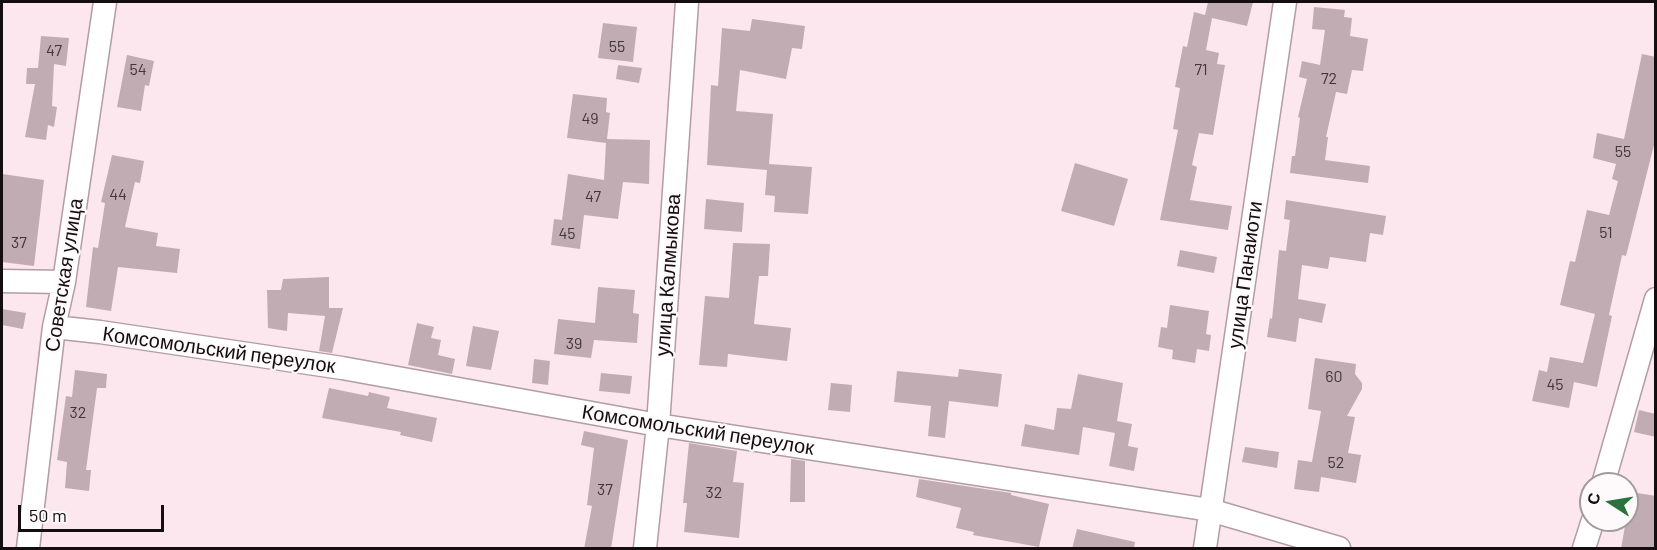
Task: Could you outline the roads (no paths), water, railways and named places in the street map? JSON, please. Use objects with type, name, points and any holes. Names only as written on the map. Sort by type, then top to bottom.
[{"type":"street","name":"Советская улица","points":[[28,549],[54,327],[64,282],[105,2]]},
{"type":"street","name":"улица Калмыкова","points":[[645,549],[657,425],[687,2]]},
{"type":"street","name":"улица Панаиоти","points":[[1204,549],[1285,2]]},
{"type":"street","points":[[2,281],[64,282]]},
{"type":"street","points":[[1606,472],[1656,299]]},
{"type":"street","name":"Комсомольский переулок","points":[[54,327],[342,368],[657,425],[1210,510],[1339,549]]},
{"type":"street","points":[[1584,549],[1589,532]]}]
